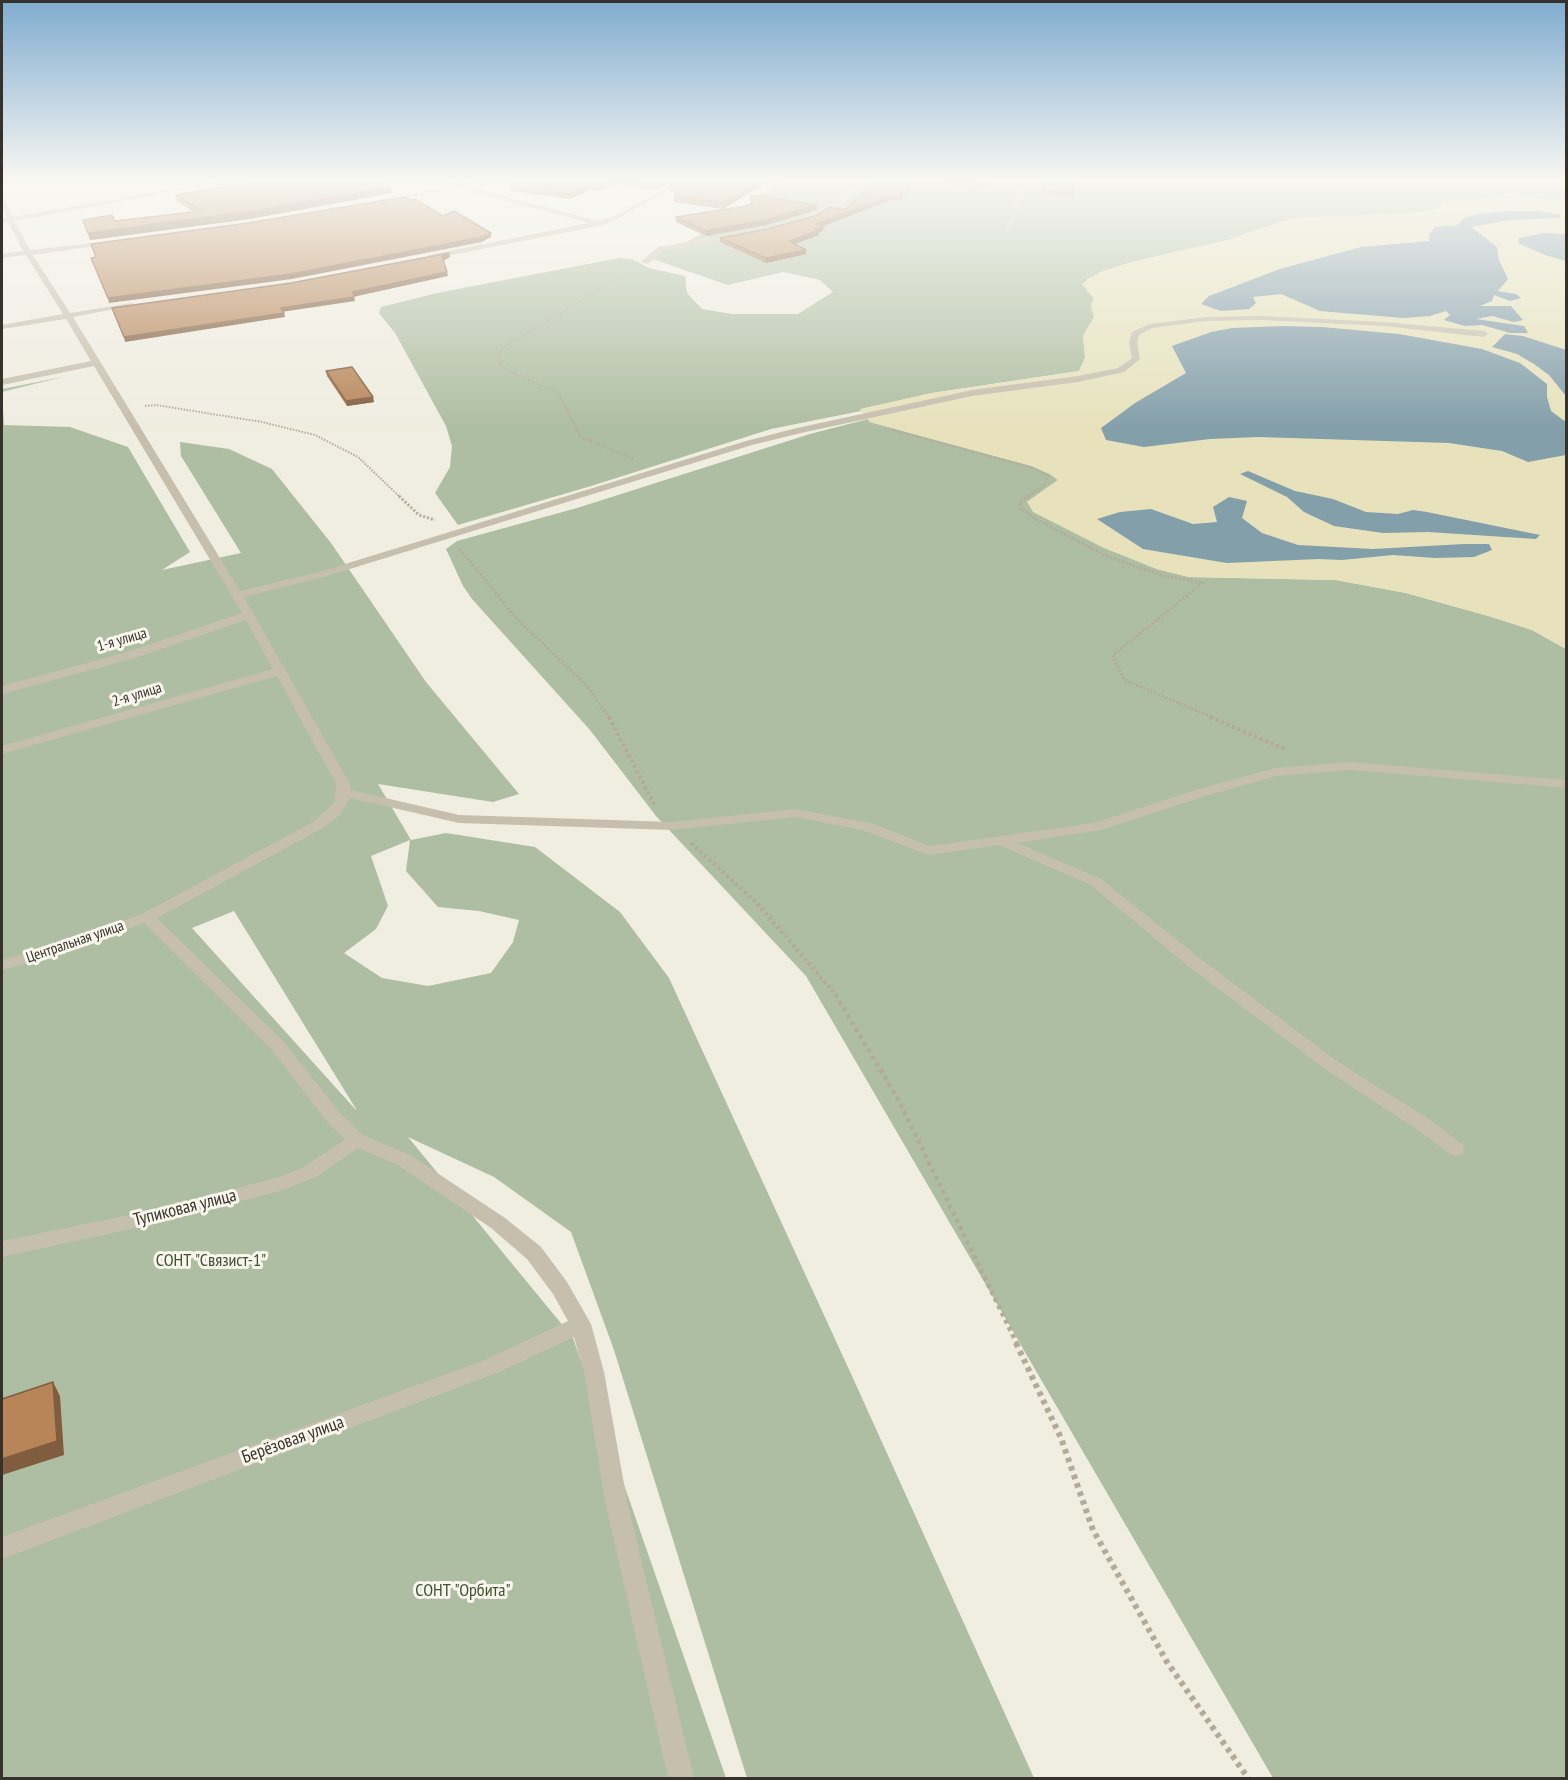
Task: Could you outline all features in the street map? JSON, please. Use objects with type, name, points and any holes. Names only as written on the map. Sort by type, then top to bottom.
[{"type":"street","points":[[35,263],[249,615],[343,784],[344,793],[459,819],[672,826],[795,813],[866,826],[929,851],[1096,827],[1276,772],[1350,766],[1566,784]]},
{"type":"street","points":[[2,327],[67,314],[142,304]]},
{"type":"street","points":[[237,595],[323,574],[749,443],[856,416],[972,393],[1078,379],[1121,370],[1136,359],[1133,343],[1135,334],[1150,326],[1169,322],[1260,318],[1384,324],[1484,334]]},
{"type":"street","points":[[2,382],[96,363]]},
{"type":"street","name":"1-я улица","points":[[2,690],[130,655],[249,615]]},
{"type":"street","name":"2-я улица","points":[[2,750],[281,671]]},
{"type":"street","name":"Центральная улица","points":[[2,965],[53,951],[147,917],[318,825],[338,808],[344,793]]},
{"type":"street","points":[[1001,841],[1096,882],[1195,963],[1331,1065],[1424,1125],[1456,1149]]},
{"type":"street","points":[[147,917],[278,1046],[334,1118],[357,1140],[404,1161],[498,1223],[534,1253],[560,1288],[581,1324],[594,1371],[616,1501],[680,1778]]},
{"type":"street","name":"Тупиковая улица","points":[[2,1249],[159,1216],[283,1182],[310,1172],[357,1140]]},
{"type":"street","name":"Берёзовая улица","points":[[2,1548],[492,1366],[581,1324]]},
{"type":"path","points":[[643,263],[502,348],[498,355],[500,364],[507,370],[558,393],[581,437],[662,471]]},
{"type":"path","points":[[123,407],[156,405],[262,422],[315,435],[358,457],[419,515],[465,530]]},
{"type":"path","points":[[856,416],[866,423],[1030,467],[1048,476],[1044,485],[1020,502],[1020,508],[1036,519],[1106,556],[1161,575],[1203,583],[1113,655],[1124,680],[1288,751]]},
{"type":"path","points":[[448,535],[517,619],[585,684],[606,711],[661,818],[756,902],[842,1002],[898,1099],[988,1282],[1061,1438],[1093,1530],[1167,1662],[1248,1779]]},
{"type":"green space","points":[[593,263],[640,263],[649,268],[685,276],[687,293],[702,309],[732,314],[798,314],[833,292],[820,280],[783,272],[728,285],[665,263],[1128,263],[1087,279],[1087,291],[1094,298],[1091,305],[1094,317],[1083,336],[1085,358],[1079,371],[932,393],[861,409],[861,411],[771,429],[458,525],[435,493],[450,467],[452,446],[446,426],[395,333],[379,313],[381,307],[437,293]]},
{"type":"green space","points":[[67,376],[2,392],[2,389]]},
{"type":"green space","points":[[2,392],[4,425],[70,427],[128,447],[190,552],[162,570],[241,553],[181,456],[180,442],[229,449],[272,469],[331,543],[426,682],[519,794],[493,802],[378,784],[411,840],[446,833],[535,847],[620,912],[669,978],[1034,1778],[747,1778],[614,1350],[571,1232],[494,1177],[408,1137],[573,1338],[726,1778],[2,1778]],"holes":[[[410,840],[406,871],[438,907],[479,911],[519,920],[513,942],[491,973],[428,986],[382,978],[344,953],[376,929],[388,906],[371,856]],[[234,911],[356,1109],[356,1110],[192,928]]]},
{"type":"green space","points":[[868,419],[870,422],[1032,466],[1050,474],[1058,480],[1027,502],[1102,547],[1157,569],[1189,577],[1336,580],[1406,593],[1532,630],[1566,649],[1566,1778],[1273,1778],[806,976],[656,816],[590,730],[472,599],[463,586],[446,549],[457,541],[577,508],[810,434]]},
{"type":"sand","points":[[1128,263],[1566,263],[1566,649],[1532,630],[1406,593],[1336,580],[1189,577],[1157,569],[1102,547],[1033,512],[1027,502],[1058,480],[1050,474],[1032,466],[870,422],[860,409],[932,393],[1079,371],[1085,358],[1083,336],[1094,317],[1091,305],[1094,298],[1082,284],[1100,272]]},
{"type":"water","points":[[1302,263],[1500,263],[1508,279],[1498,291],[1516,294],[1521,298],[1510,301],[1494,295],[1492,301],[1480,306],[1511,306],[1523,320],[1514,322],[1492,316],[1476,319],[1524,326],[1528,333],[1510,333],[1482,325],[1465,326],[1444,320],[1450,315],[1446,311],[1430,316],[1403,318],[1320,311],[1281,294],[1253,297],[1256,303],[1249,309],[1221,311],[1201,304],[1209,296]]},
{"type":"water","points":[[1283,326],[1399,334],[1482,349],[1520,363],[1547,384],[1547,397],[1551,411],[1566,422],[1566,455],[1528,462],[1502,451],[1449,443],[1258,437],[1210,439],[1144,447],[1106,440],[1101,428],[1135,403],[1186,373],[1172,346],[1211,332],[1232,328]]},
{"type":"water","points":[[1505,334],[1523,336],[1566,350],[1566,396],[1549,375],[1534,364],[1517,354],[1492,347]]},
{"type":"water","points":[[1248,471],[1295,491],[1333,499],[1366,512],[1398,514],[1413,510],[1540,535],[1536,539],[1428,532],[1383,533],[1334,526],[1304,512],[1287,497],[1240,474]]},
{"type":"water","points":[[1229,497],[1247,501],[1242,518],[1262,533],[1298,545],[1373,549],[1489,544],[1492,550],[1474,557],[1435,558],[1393,555],[1342,560],[1227,563],[1143,549],[1097,519],[1120,512],[1151,509],[1193,524],[1217,522],[1213,507]]},
{"type":"building","points":[[93,263],[347,263],[291,274],[108,298]]},
{"type":"building","points":[[396,263],[444,263],[447,272],[353,292],[354,297],[281,308],[284,313],[124,337],[112,308],[291,283]]},
{"type":"building","points":[[352,367],[373,397],[346,401],[326,371]]},
{"type":"building","points":[[53,1382],[57,1441],[2,1459],[2,1399]]},
{"type":"park label","name":"СОНТ \"Связист-1\"","points":[[211,1261]]},
{"type":"park label","name":"СОНТ \"Орбита\"","points":[[463,1591]]}]
